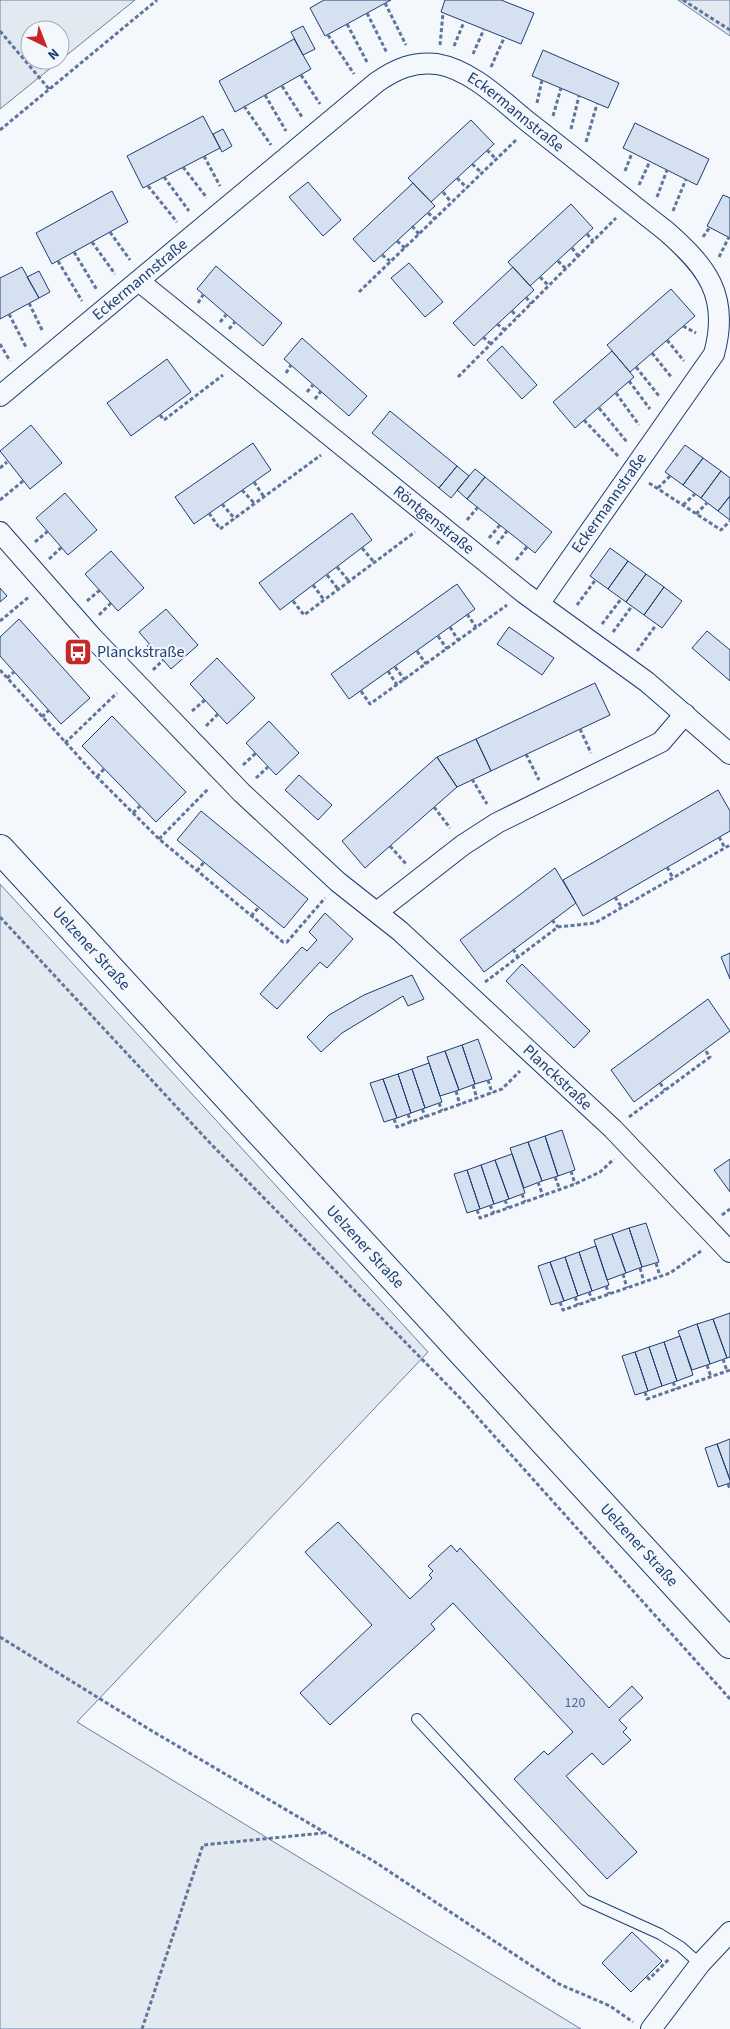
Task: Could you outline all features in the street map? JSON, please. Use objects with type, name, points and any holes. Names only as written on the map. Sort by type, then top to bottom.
[{"type":"main road","name":"Uelzener Straße","points":[[0,849],[730,1644]]},
{"type":"street","name":"Eckermannstraße","points":[[0,396],[137,284],[371,86],[405,67],[442,66],[482,86],[666,231],[692,254],[724,290],[728,309],[727,324],[720,344],[686,394],[636,465],[531,598]]},
{"type":"street","name":"Röntgenstraße","points":[[137,284],[240,362],[531,598],[685,714],[730,754]]},
{"type":"street","name":"Planckstraße","points":[[0,532],[132,679],[223,774],[338,882],[377,912],[629,1144],[724,1245]]},
{"type":"street","points":[[377,912],[463,845],[497,823],[661,742],[685,714]]},
{"type":"street","points":[[644,2027],[730,1932]]},
{"type":"lane","points":[[417,1720],[585,1900],[660,1934],[681,1947],[700,1964]]},
{"type":"path","points":[[0,130],[157,0]]},
{"type":"path","points":[[683,0],[730,30]]},
{"type":"path","points":[[385,3],[405,67]]},
{"type":"path","points":[[367,13],[405,67]]},
{"type":"path","points":[[442,66],[443,13]]},
{"type":"path","points":[[442,66],[464,22]]},
{"type":"path","points":[[347,24],[371,86]]},
{"type":"path","points":[[0,31],[49,89]]},
{"type":"path","points":[[328,34],[371,86]]},
{"type":"path","points":[[482,86],[504,38]]},
{"type":"path","points":[[301,75],[331,120]]},
{"type":"path","points":[[282,86],[313,135]]},
{"type":"path","points":[[265,95],[289,155]]},
{"type":"path","points":[[573,157],[579,96]]},
{"type":"path","points":[[573,157],[598,104]]},
{"type":"path","points":[[244,106],[289,155]]},
{"type":"path","points":[[359,292],[532,125]]},
{"type":"path","points":[[487,150],[496,159]]},
{"type":"path","points":[[204,156],[225,209]]},
{"type":"path","points":[[472,164],[482,173]]},
{"type":"path","points":[[183,167],[225,209]]},
{"type":"path","points":[[649,218],[667,170]]},
{"type":"path","points":[[164,177],[196,234]]},
{"type":"path","points":[[457,178],[466,188]]},
{"type":"path","points":[[666,231],[686,179]]},
{"type":"path","points":[[148,186],[196,234]]},
{"type":"path","points":[[442,192],[451,202]]},
{"type":"path","points":[[458,377],[631,203]]},
{"type":"path","points":[[428,212],[434,219]]},
{"type":"path","points":[[412,226],[419,234]]},
{"type":"path","points":[[110,232],[137,284]]},
{"type":"path","points":[[587,234],[593,241]]},
{"type":"path","points":[[397,240],[405,248]]},
{"type":"path","points":[[92,242],[137,284]]},
{"type":"path","points":[[572,248],[578,256]]},
{"type":"path","points":[[74,252],[100,314]]},
{"type":"path","points":[[382,255],[390,262]]},
{"type":"path","points":[[58,261],[100,314]]},
{"type":"path","points":[[558,261],[566,268]]},
{"type":"path","points":[[540,277],[549,286]]},
{"type":"path","points":[[526,297],[531,304]]},
{"type":"path","points":[[29,303],[53,352]]},
{"type":"path","points":[[512,311],[517,317]]},
{"type":"path","points":[[10,314],[36,366]]},
{"type":"path","points":[[497,324],[505,330]]},
{"type":"path","points":[[483,338],[491,344]]},
{"type":"path","points":[[652,353],[686,394]]},
{"type":"path","points":[[160,415],[164,420],[240,362]]},
{"type":"path","points":[[636,367],[662,427]]},
{"type":"path","points":[[630,381],[662,427]]},
{"type":"path","points":[[616,393],[662,427]]},
{"type":"path","points":[[599,408],[636,465]]},
{"type":"path","points":[[584,420],[636,465],[658,488],[721,530],[730,521]]},
{"type":"path","points":[[209,513],[220,529],[338,442]]},
{"type":"path","points":[[0,468],[7,462]]},
{"type":"path","points":[[658,488],[670,476]]},
{"type":"path","points":[[0,500],[23,481]]},
{"type":"path","points":[[254,482],[264,497]]},
{"type":"path","points":[[242,490],[255,504]]},
{"type":"path","points":[[683,505],[695,494]]},
{"type":"path","points":[[696,514],[707,503]]},
{"type":"path","points":[[222,504],[235,519]]},
{"type":"path","points":[[292,601],[304,615],[433,519]]},
{"type":"path","points":[[362,548],[374,562]]},
{"type":"path","points":[[338,567],[349,581]]},
{"type":"path","points":[[326,575],[338,589]]},
{"type":"path","points":[[564,622],[596,579]]},
{"type":"path","points":[[0,621],[45,584]]},
{"type":"path","points":[[313,585],[324,600]]},
{"type":"path","points":[[361,691],[370,704],[476,627],[531,598]]},
{"type":"path","points":[[595,645],[621,599]]},
{"type":"path","points":[[595,645],[632,606]]},
{"type":"path","points":[[468,614],[476,627]]},
{"type":"path","points":[[625,667],[656,625]]},
{"type":"path","points":[[450,627],[458,640]]},
{"type":"path","points":[[438,636],[446,649]]},
{"type":"path","points":[[417,651],[426,664]]},
{"type":"path","points":[[395,666],[405,680]]},
{"type":"path","points":[[0,670],[65,743],[159,840],[283,942],[287,942],[338,882]]},
{"type":"path","points":[[388,671],[397,685]]},
{"type":"path","points":[[7,678],[14,672]]},
{"type":"path","points":[[65,743],[132,679]]},
{"type":"path","points":[[42,717],[48,710]]},
{"type":"path","points":[[526,754],[547,797]]},
{"type":"path","points":[[97,777],[104,769]]},
{"type":"path","points":[[159,840],[223,774]]},
{"type":"path","points":[[472,779],[497,823]]},
{"type":"path","points":[[133,813],[140,806]]},
{"type":"path","points":[[434,807],[463,845]]},
{"type":"path","points":[[719,837],[725,848]]},
{"type":"path","points":[[468,995],[558,927],[595,923],[730,845]]},
{"type":"path","points":[[197,871],[204,862]]},
{"type":"path","points":[[667,867],[673,878]]},
{"type":"path","points":[[615,897],[622,908]]},
{"type":"path","points":[[251,916],[259,907]]},
{"type":"path","points":[[0,917],[205,1137],[462,1400],[730,1699]]},
{"type":"path","points":[[552,920],[558,927]]},
{"type":"path","points":[[513,949],[518,956]]},
{"type":"path","points":[[613,1129],[710,1057],[705,1050]]},
{"type":"path","points":[[394,1118],[397,1128],[502,1089],[535,1057]]},
{"type":"path","points":[[488,1080],[492,1093]]},
{"type":"path","points":[[660,1083],[665,1090]]},
{"type":"path","points":[[473,1085],[477,1099]]},
{"type":"path","points":[[456,1091],[460,1104]]},
{"type":"path","points":[[439,1103],[442,1111]]},
{"type":"path","points":[[422,1109],[426,1117]]},
{"type":"path","points":[[408,1114],[411,1122]]},
{"type":"path","points":[[477,1210],[480,1218],[575,1184],[600,1172],[629,1144]]},
{"type":"path","points":[[571,1171],[575,1184]]},
{"type":"path","points":[[555,1177],[560,1190]]},
{"type":"path","points":[[538,1182],[543,1196]]},
{"type":"path","points":[[522,1194],[525,1202]]},
{"type":"path","points":[[505,1200],[508,1208]]},
{"type":"path","points":[[490,1205],[494,1213]]},
{"type":"path","points":[[560,1302],[563,1310],[627,1288],[670,1273],[724,1245]]},
{"type":"path","points":[[656,1263],[660,1276]]},
{"type":"path","points":[[640,1268],[644,1282]]},
{"type":"path","points":[[623,1274],[627,1288]]},
{"type":"path","points":[[606,1286],[609,1294]]},
{"type":"path","points":[[589,1292],[592,1300]]},
{"type":"path","points":[[575,1297],[578,1305]]},
{"type":"path","points":[[645,1392],[647,1399],[729,1371],[723,1359]]},
{"type":"path","points":[[707,1365],[711,1377]]},
{"type":"path","points":[[690,1376],[693,1383]]},
{"type":"path","points":[[673,1382],[676,1389]]},
{"type":"path","points":[[658,1388],[661,1394]]},
{"type":"path","points":[[728,1484],[730,1489]]},
{"type":"path","points":[[0,1636],[47,1667],[375,1862],[559,1984],[610,2006],[644,2027]]},
{"type":"path","points":[[142,2029],[203,1845],[324,1833]]},
{"type":"path","points":[[647,1977],[649,1979],[681,1947]]},
{"type":"shaded area","points":[[0,0],[135,0],[70,52],[70,20],[20,20],[20,70],[48,70],[0,109]]},
{"type":"shaded area","points":[[678,0],[730,0],[730,36]]},
{"type":"shaded area","points":[[0,884],[428,1352],[77,1722],[581,2029],[0,2029]]},
{"type":"building","points":[[324,0],[391,0],[325,36],[310,8]]},
{"type":"building","points":[[445,0],[501,0],[534,13],[521,44],[441,12]]},
{"type":"building","points":[[303,26],[315,49],[303,55],[291,32]]},
{"type":"building","points":[[294,39],[311,69],[235,112],[219,81]]},
{"type":"building","points":[[543,50],[619,83],[608,108],[532,76]]},
{"type":"building","points":[[203,116],[220,148],[143,188],[127,156]]},
{"type":"building","points":[[471,120],[494,144],[431,202],[408,178]]},
{"type":"building","points":[[635,123],[709,159],[697,185],[623,148]]},
{"type":"building","points":[[223,129],[232,146],[222,152],[213,134]]},
{"type":"building","points":[[308,182],[341,220],[323,236],[289,197]]},
{"type":"building","points":[[413,183],[435,206],[374,262],[353,239]]},
{"type":"building","points":[[112,191],[128,222],[52,264],[36,233]]},
{"type":"building","points":[[723,195],[730,198],[730,238],[707,226]]},
{"type":"building","points":[[571,204],[593,228],[530,286],[508,262]]},
{"type":"building","points":[[409,263],[443,302],[425,317],[391,278]]},
{"type":"building","points":[[216,266],[282,323],[263,346],[197,289]]},
{"type":"building","points":[[22,267],[39,298],[0,319],[0,278]]},
{"type":"building","points":[[513,267],[534,290],[474,346],[453,323]]},
{"type":"building","points":[[39,271],[50,292],[39,298],[27,277]]},
{"type":"building","points":[[671,289],[695,316],[630,372],[607,345]]},
{"type":"building","points":[[302,338],[367,396],[349,416],[284,359]]},
{"type":"building","points":[[502,346],[537,385],[522,399],[487,360]]},
{"type":"building","points":[[612,351],[634,377],[575,428],[553,402]]},
{"type":"building","points":[[167,359],[191,392],[131,436],[107,403]]},
{"type":"building","points":[[390,411],[457,466],[439,488],[372,433]]},
{"type":"building","points":[[31,425],[62,463],[30,489],[0,451]]},
{"type":"building","points":[[253,443],[271,470],[194,524],[175,497]]},
{"type":"building","points":[[685,445],[703,458],[683,485],[665,472]]},
{"type":"building","points":[[703,458],[721,471],[701,498],[683,485]]},
{"type":"building","points":[[457,466],[469,476],[451,498],[439,488]]},
{"type":"building","points":[[475,469],[485,477],[467,499],[457,490]]},
{"type":"building","points":[[721,471],[730,478],[730,496],[718,511],[701,498]]},
{"type":"building","points":[[485,477],[552,532],[535,553],[467,499]]},
{"type":"building","points":[[65,493],[97,530],[68,555],[36,518]]},
{"type":"building","points":[[730,496],[730,520],[718,511]]},
{"type":"building","points":[[352,513],[372,540],[280,610],[259,583]]},
{"type":"building","points":[[610,548],[628,561],[608,589],[590,576]]},
{"type":"building","points":[[111,551],[144,588],[118,611],[85,574]]},
{"type":"building","points":[[628,561],[646,574],[626,602],[608,589]]},
{"type":"building","points":[[646,574],[664,587],[644,615],[626,602]]},
{"type":"building","points":[[457,584],[475,609],[349,699],[331,674]]},
{"type":"building","points":[[664,587],[682,601],[662,628],[644,615]]},
{"type":"building","points":[[0,588],[7,596],[0,602]]},
{"type":"building","points":[[166,609],[198,645],[171,669],[139,632]]},
{"type":"building","points":[[19,619],[90,698],[61,724],[0,656],[0,637]]},
{"type":"building","points":[[509,627],[554,658],[542,675],[497,644]]},
{"type":"building","points":[[707,631],[730,650],[730,681],[692,648]]},
{"type":"building","points":[[217,658],[255,698],[227,724],[190,684]]},
{"type":"building","points":[[595,683],[610,715],[491,771],[476,739]]},
{"type":"building","points":[[112,716],[186,792],[156,822],[82,746]]},
{"type":"building","points":[[269,721],[299,753],[276,775],[246,743]]},
{"type":"building","points":[[476,739],[491,771],[457,787],[437,757]]},
{"type":"building","points":[[437,757],[457,787],[365,868],[342,841]]},
{"type":"building","points":[[299,775],[332,805],[318,820],[285,790]]},
{"type":"building","points":[[718,790],[730,811],[730,831],[583,916],[563,880]]},
{"type":"building","points":[[201,811],[308,899],[284,928],[177,840]]},
{"type":"building","points":[[555,868],[576,903],[484,972],[460,940]]},
{"type":"building","points":[[325,913],[353,939],[327,968],[320,962],[277,1009],[260,994],[302,947],[307,951],[317,940],[309,932]]},
{"type":"building","points":[[730,953],[730,979],[721,957]]},
{"type":"building","points":[[522,964],[590,1031],[574,1048],[506,981]]},
{"type":"building","points":[[412,975],[424,999],[408,1006],[403,996],[342,1033],[321,1052],[307,1037],[329,1015],[364,995]]},
{"type":"building","points":[[708,999],[730,1031],[634,1102],[611,1070]]},
{"type":"building","points":[[478,1039],[492,1079],[475,1084],[462,1045]]},
{"type":"building","points":[[462,1045],[475,1084],[459,1090],[445,1051]]},
{"type":"building","points":[[445,1051],[459,1090],[440,1096],[427,1057]]},
{"type":"building","points":[[429,1063],[442,1102],[425,1108],[412,1069]]},
{"type":"building","points":[[412,1069],[425,1108],[411,1113],[398,1074]]},
{"type":"building","points":[[398,1074],[411,1113],[397,1118],[383,1079]]},
{"type":"building","points":[[383,1079],[397,1118],[384,1122],[370,1083]]},
{"type":"building","points":[[562,1130],[575,1170],[558,1176],[545,1136]]},
{"type":"building","points":[[545,1136],[558,1176],[542,1181],[528,1142]]},
{"type":"building","points":[[528,1142],[542,1181],[524,1188],[510,1148]]},
{"type":"building","points":[[512,1154],[525,1193],[509,1199],[495,1160]]},
{"type":"building","points":[[730,1159],[730,1192],[714,1170]]},
{"type":"building","points":[[495,1160],[509,1199],[494,1204],[481,1165]]},
{"type":"building","points":[[481,1165],[494,1204],[480,1209],[467,1170]]},
{"type":"building","points":[[467,1170],[480,1209],[467,1213],[454,1174]]},
{"type":"building","points":[[646,1223],[659,1262],[642,1267],[629,1228]]},
{"type":"building","points":[[629,1228],[642,1267],[626,1273],[612,1234]]},
{"type":"building","points":[[612,1234],[626,1273],[607,1280],[594,1240]]},
{"type":"building","points":[[596,1246],[609,1285],[592,1291],[579,1252]]},
{"type":"building","points":[[579,1252],[592,1291],[578,1296],[565,1257]]},
{"type":"building","points":[[565,1257],[578,1296],[564,1301],[550,1262]]},
{"type":"building","points":[[550,1262],[564,1301],[551,1305],[538,1266]]},
{"type":"building","points":[[730,1313],[730,1357],[727,1358],[713,1319]]},
{"type":"building","points":[[713,1319],[727,1358],[710,1364],[697,1324]]},
{"type":"building","points":[[697,1324],[710,1364],[692,1370],[678,1331]]},
{"type":"building","points":[[680,1336],[693,1375],[677,1381],[664,1342]]},
{"type":"building","points":[[664,1342],[677,1381],[662,1386],[649,1347]]},
{"type":"building","points":[[649,1347],[662,1386],[648,1391],[635,1352]]},
{"type":"building","points":[[635,1352],[648,1391],[635,1395],[622,1356]]},
{"type":"building","points":[[730,1439],[730,1480],[717,1444]]},
{"type":"building","points":[[717,1444],[730,1480],[730,1483],[718,1487],[705,1448]]},
{"type":"building","points":[[338,1522],[410,1599],[432,1578],[429,1575],[433,1571],[428,1566],[451,1545],[457,1552],[460,1548],[609,1708],[632,1686],[643,1698],[619,1720],[627,1728],[623,1732],[631,1740],[603,1765],[592,1753],[566,1776],[637,1852],[607,1879],[514,1779],[544,1751],[548,1755],[573,1732],[453,1603],[431,1624],[435,1629],[330,1725],[300,1693],[372,1625],[305,1552]]},
{"type":"building","points":[[632,1932],[662,1961],[631,1992],[602,1963]]},
{"type":"place","name":"Planckstraße","points":[[78,652]]}]
